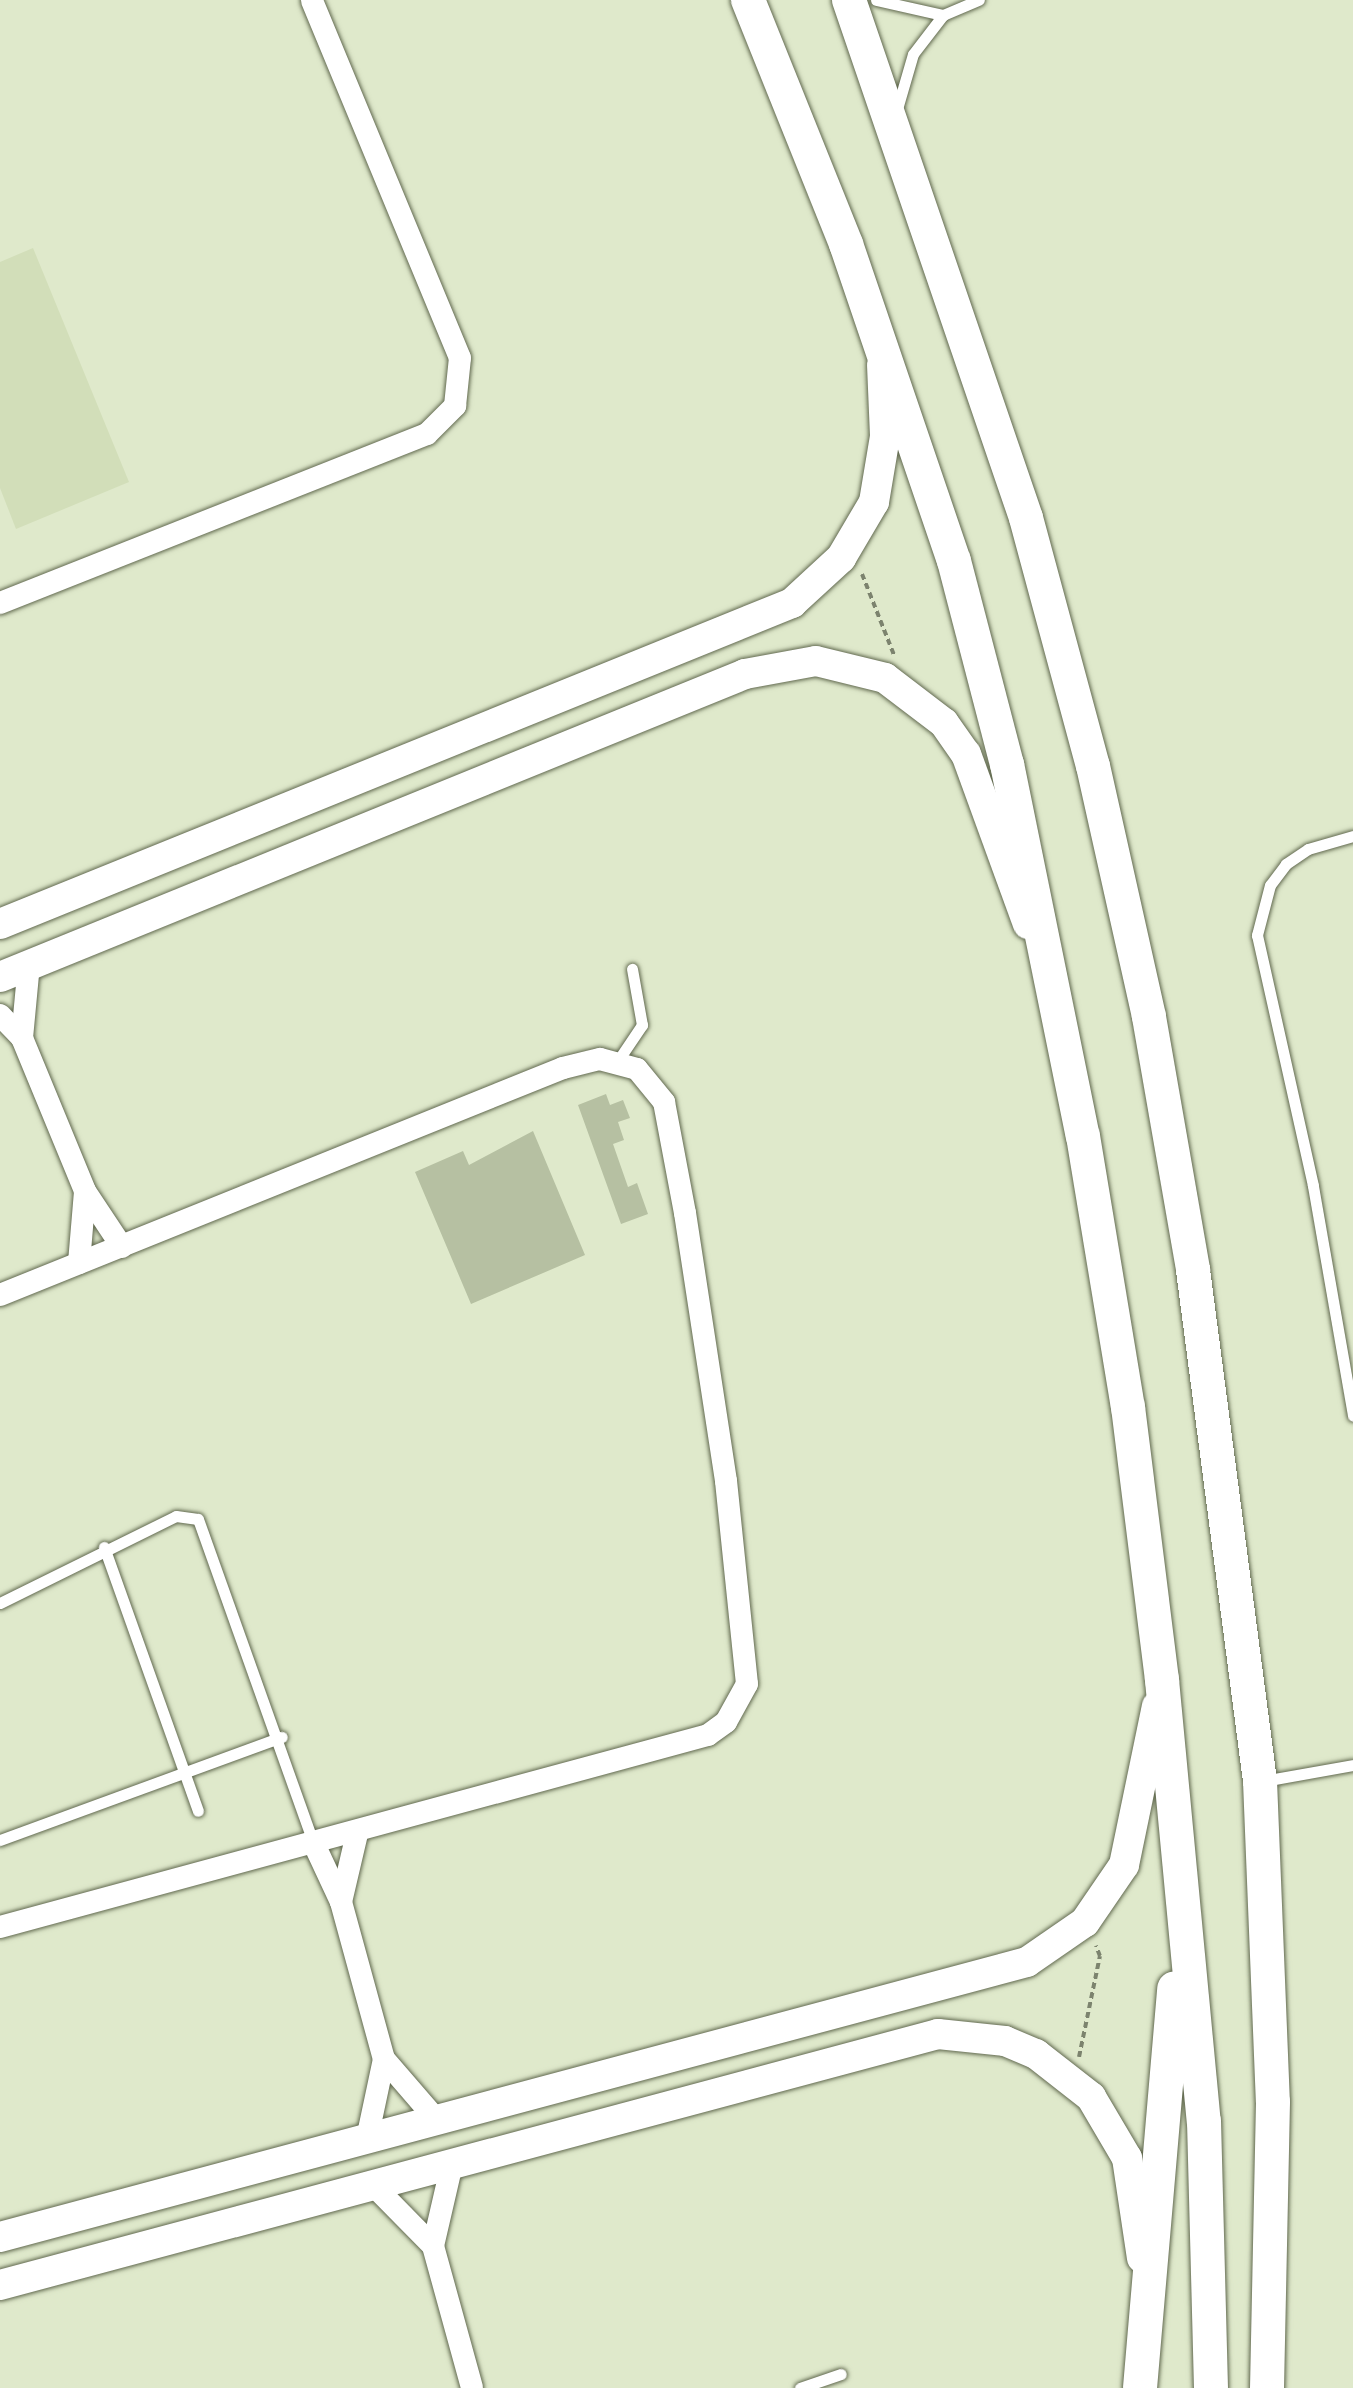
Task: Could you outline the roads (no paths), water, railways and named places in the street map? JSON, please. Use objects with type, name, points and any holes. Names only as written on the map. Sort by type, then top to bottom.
[{"type":"main road","points":[[748,0],[846,244],[882,363],[922,460],[982,662],[1056,1002],[1128,1407],[1162,1680],[1175,1848],[1204,2121],[1211,2388]]},
{"type":"main road","points":[[849,0],[896,126],[1026,518],[1123,891],[1193,1270],[1260,1781],[1273,2102],[1267,2388]]},
{"type":"main road","points":[[1140,2388],[1171,2079],[1175,1848]]},
{"type":"street","points":[[0,603],[396,441],[427,434],[455,406],[462,370],[312,0]]},
{"type":"street","points":[[4,917],[761,618],[818,584],[841,558],[870,512],[883,470],[882,363]]},
{"type":"street","points":[[0,977],[745,674],[816,661],[885,678],[935,715],[966,754],[1056,1002]]},
{"type":"street","points":[[22,1038],[29,964]]},
{"type":"street","points":[[0,1015],[22,1038],[85,1191],[122,1247]]},
{"type":"street","points":[[0,1295],[563,1068],[617,1062],[653,1084],[669,1124],[716,1406],[747,1684],[726,1722],[708,1735],[357,1834],[0,1927]]},
{"type":"street","points":[[79,1263],[85,1191]]},
{"type":"street","points":[[0,2237],[435,2118],[1027,1962],[1085,1922],[1107,1895],[1136,1831],[1162,1680]]},
{"type":"street","points":[[341,1902],[357,1834]]},
{"type":"street","points":[[314,1844],[341,1902],[384,2059],[435,2118]]},
{"type":"street","points":[[0,2285],[938,2034],[1005,2041],[1065,2074],[1091,2097],[1127,2158],[1147,2310]]},
{"type":"street","points":[[367,2139],[384,2059]]},
{"type":"street","points":[[433,2246],[452,2164]]},
{"type":"street","points":[[374,2186],[416,2220],[433,2246],[472,2388]]},
{"type":"lane","points":[[876,0],[943,15]]},
{"type":"lane","points":[[896,126],[913,54],[943,15],[979,0]]},
{"type":"lane","points":[[1353,836],[1286,864],[1270,885],[1257,935],[1313,1186],[1353,1416]]},
{"type":"lane","points":[[617,1062],[642,1025],[632,969]]},
{"type":"lane","points":[[0,1603],[104,1547],[176,1516],[198,1519],[282,1737],[314,1844]]},
{"type":"lane","points":[[104,1547],[198,1811]]},
{"type":"lane","points":[[0,1840],[282,1737]]},
{"type":"lane","points":[[1260,1781],[1353,1765]]},
{"type":"lane","points":[[800,2388],[841,2374]]}]
